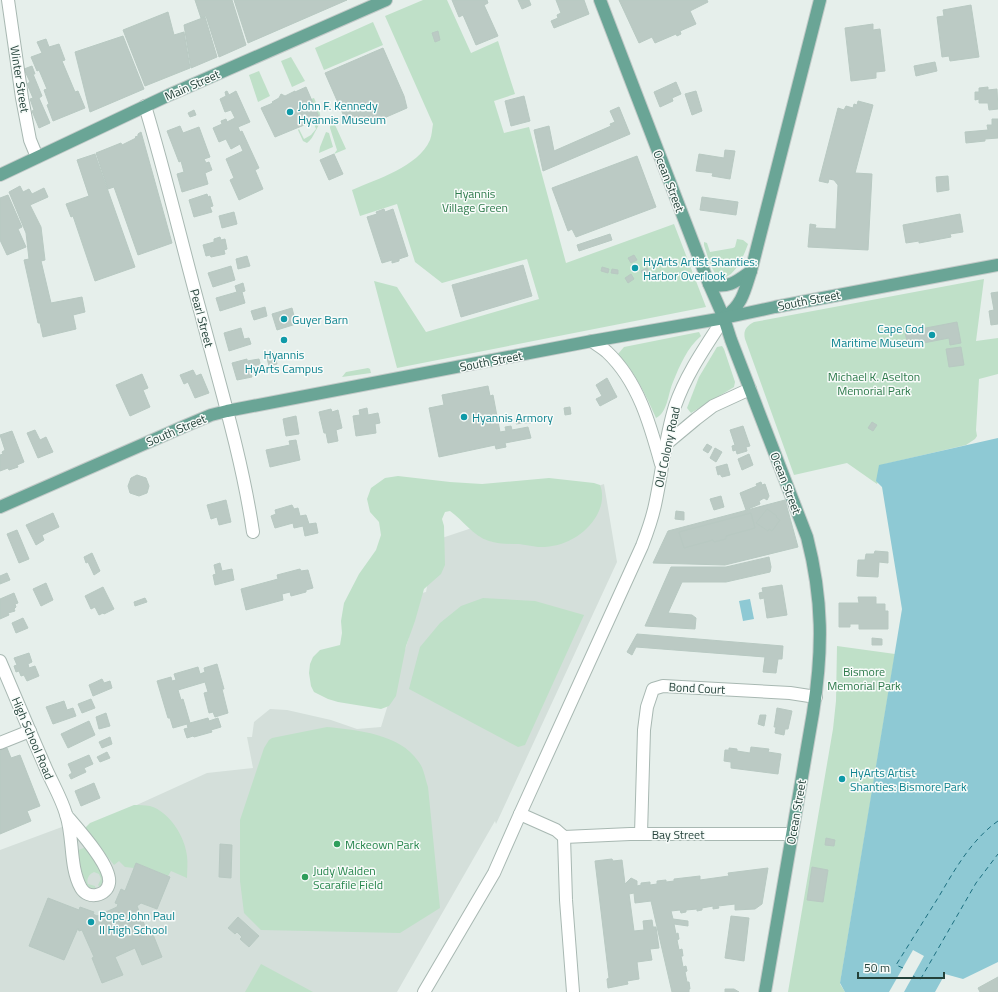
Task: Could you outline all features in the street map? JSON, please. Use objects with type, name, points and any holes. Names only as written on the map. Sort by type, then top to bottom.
[{"type":"main road","name":"Main Street","points":[[0,175],[37,156],[145,106],[386,0]]},
{"type":"main road","name":"Ocean Street","points":[[600,0],[709,284],[724,318],[807,537],[815,570],[820,622],[820,659],[816,697],[765,992]]},
{"type":"main road","name":"Old Colony Road","points":[[724,318],[733,311],[740,302],[751,271],[820,0]]},
{"type":"main road","name":"South Street","points":[[0,508],[185,426],[211,415],[226,411],[998,265]]},
{"type":"main road","points":[[709,284],[719,286],[731,284],[751,271]]},
{"type":"street","name":"Winter Street","points":[[8,0],[22,98],[30,140],[37,156]]},
{"type":"street","name":"Pearl Street","points":[[145,106],[183,242],[226,411],[249,504],[253,532]]},
{"type":"street","name":"Old Colony Road","points":[[424,992],[494,873],[642,546],[654,512],[666,444],[675,407],[686,378],[724,318]]},
{"type":"street","points":[[592,341],[606,350],[632,384],[649,423],[662,468]]},
{"type":"street","points":[[666,444],[713,406],[750,389]]},
{"type":"street","name":"High School Road","points":[[0,661],[66,815],[76,875],[84,891],[90,895],[98,895],[105,891],[108,887],[108,874],[102,861],[66,815]]},
{"type":"street","name":"Bond Court","points":[[641,834],[644,730],[647,707],[653,689],[663,686],[790,693],[816,697]]},
{"type":"street","points":[[0,743],[30,731]]},
{"type":"street","points":[[520,814],[556,830],[564,837],[566,902],[573,992]]},
{"type":"street","name":"Bay Street","points":[[564,837],[641,834],[792,834]]},
{"type":"shaded area","name":"Pope John Paul II High School","points":[[604,484],[617,562],[496,824],[495,821],[397,992],[0,992],[0,850],[70,824],[84,829],[207,773],[253,768],[247,737],[252,737],[254,722],[270,709],[287,710],[331,720],[357,729],[381,727],[409,637],[405,597],[426,592],[436,540]]},
{"type":"green space","name":"Hyannis Village Green","points":[[423,0],[447,0],[471,53],[498,41],[515,94],[494,101],[504,133],[529,127],[566,263],[674,224],[706,307],[397,368],[374,281],[397,287],[426,332],[539,299],[527,259],[442,283],[415,262],[397,204],[360,216],[352,190],[407,165],[424,149],[431,138],[433,124],[385,16]]},
{"type":"green space","points":[[373,22],[383,45],[324,70],[315,48]]},
{"type":"green space","points":[[291,57],[305,81],[292,87],[281,61]]},
{"type":"green space","points":[[259,71],[270,96],[258,102],[249,75]]},
{"type":"green space","points":[[314,98],[319,111],[320,119],[318,127],[310,141],[307,143],[303,141],[298,130],[299,129],[304,139],[311,135],[316,129],[314,124],[319,122],[319,117],[311,99]]},
{"type":"green space","points":[[331,116],[346,149],[334,154],[337,150],[330,128]]},
{"type":"green space","points":[[326,132],[329,133],[333,147],[319,153],[320,147]]},
{"type":"green space","points":[[737,239],[743,240],[748,244],[741,261],[736,268],[732,273],[722,277],[716,274],[712,268],[704,242],[707,243],[710,252],[733,248],[735,247]]},
{"type":"green space","name":"Michael K. Aselton Memorial Park","points":[[984,279],[976,341],[998,338],[998,374],[979,379],[976,430],[977,436],[975,439],[966,445],[885,464],[877,484],[847,463],[794,475],[745,339],[744,334],[747,327],[754,322]]},
{"type":"green space","points":[[699,332],[701,336],[684,357],[673,382],[665,407],[656,418],[640,384],[630,368],[618,354],[624,347]]},
{"type":"green space","points":[[722,346],[735,382],[734,387],[691,413],[687,408],[699,377],[717,347]]},
{"type":"green space","points":[[368,368],[370,369],[371,373],[342,377],[346,372]]},
{"type":"green space","points":[[398,476],[482,484],[549,478],[594,483],[600,485],[602,500],[597,515],[579,535],[564,543],[547,547],[500,543],[483,539],[450,511],[445,512],[442,519],[444,526],[445,565],[441,574],[424,589],[406,646],[396,696],[389,706],[381,709],[338,702],[314,692],[311,686],[309,673],[310,664],[313,657],[320,650],[340,645],[342,633],[341,621],[344,603],[359,574],[376,550],[381,535],[379,522],[370,512],[367,499],[371,488],[385,478]]},
{"type":"green space","points":[[483,598],[535,601],[584,615],[525,745],[518,747],[409,689],[420,647],[440,623],[461,606]]},
{"type":"green space","name":"Bismore Memorial Park","points":[[837,646],[895,654],[840,984],[845,992],[788,992],[833,729],[836,701]]},
{"type":"green space","name":"Mckeown Park","points":[[327,727],[364,732],[389,739],[410,752],[423,770],[428,787],[440,908],[400,933],[261,930],[244,913],[240,881],[240,820],[264,748],[272,738]]},
{"type":"green space","points":[[134,805],[150,806],[157,809],[170,819],[180,833],[186,849],[187,878],[171,871],[168,876],[136,863],[134,868],[125,867],[119,861],[114,865],[86,829],[90,823]]},
{"type":"green space","points":[[86,847],[102,872],[103,883],[100,887],[98,885],[101,879],[99,874],[94,872],[88,877],[88,884],[95,886],[96,889],[88,887],[80,872],[76,851]]},
{"type":"green space","points":[[261,964],[313,992],[245,992]]},
{"type":"water","points":[[998,438],[998,962],[963,979],[945,974],[935,992],[845,992],[840,983],[902,609],[882,487],[876,481],[879,465]]},
{"type":"water","points":[[750,599],[754,619],[743,621],[739,601]]},
{"type":"pier","points":[[913,950],[924,956],[904,992],[889,992]]},
{"type":"building","points":[[195,0],[232,0],[246,45],[219,57],[206,16],[201,18]]},
{"type":"building","points":[[234,0],[347,0],[248,43]]},
{"type":"building","points":[[452,0],[487,0],[488,3],[484,5],[498,36],[476,45],[463,15],[459,17]]},
{"type":"building","points":[[518,0],[529,0],[531,5],[522,9]]},
{"type":"building","points":[[556,0],[584,0],[589,14],[554,28],[551,21],[558,18],[557,15],[561,13]]},
{"type":"building","points":[[619,0],[707,0],[708,2],[690,11],[696,24],[680,31],[681,34],[677,36],[676,34],[655,43],[652,37],[639,43]]},
{"type":"building","points":[[971,5],[979,57],[950,61],[949,56],[942,57],[937,17],[944,16],[943,10]]},
{"type":"building","points":[[168,12],[174,35],[184,32],[190,68],[145,86],[123,30]]},
{"type":"building","points":[[205,17],[217,57],[191,68],[184,25]]},
{"type":"building","points":[[873,24],[873,30],[880,29],[885,71],[876,72],[876,78],[851,81],[845,28]]},
{"type":"building","points":[[438,31],[440,40],[435,42],[432,33]]},
{"type":"building","points":[[123,36],[144,89],[90,112],[75,52]]},
{"type":"building","points":[[46,39],[49,47],[59,44],[65,60],[62,61],[75,92],[78,91],[85,108],[53,121],[47,105],[49,104],[44,90],[47,89],[39,70],[37,71],[31,57],[42,53],[37,42]]},
{"type":"building","points":[[383,48],[404,96],[407,108],[368,125],[365,119],[350,125],[348,120],[346,121],[325,73]]},
{"type":"building","points":[[935,62],[937,71],[916,76],[914,66]]},
{"type":"building","points":[[32,66],[35,74],[33,74],[42,96],[39,98],[50,123],[39,128],[32,111],[34,110],[30,99],[33,98],[27,84],[30,82],[24,69]]},
{"type":"building","points":[[676,82],[681,94],[672,98],[673,101],[660,107],[654,92]]},
{"type":"building","name":"John F. Kennedy Hyannis Museum","points":[[306,87],[319,117],[308,122],[309,123],[275,137],[261,108],[273,103],[272,102],[279,98],[281,94],[285,96]]},
{"type":"building","points":[[988,87],[988,90],[997,89],[998,109],[989,110],[988,103],[979,103],[979,99],[975,100],[975,92],[979,92],[979,88]]},
{"type":"building","points":[[227,91],[229,95],[236,91],[250,122],[238,127],[240,132],[242,131],[259,168],[255,170],[263,189],[239,200],[230,180],[234,178],[226,159],[243,151],[240,144],[231,149],[226,139],[219,142],[213,128],[222,124],[221,121],[226,119],[227,122],[235,118],[231,110],[225,112],[220,99],[226,96],[225,92]]},
{"type":"building","points":[[696,91],[702,111],[692,115],[685,94]]},
{"type":"building","points":[[524,96],[530,121],[511,126],[505,101]]},
{"type":"building","points":[[858,101],[873,105],[855,173],[872,174],[868,250],[808,247],[810,224],[816,225],[815,228],[836,229],[838,185],[834,180],[829,179],[828,183],[819,181],[838,108],[844,110],[846,106],[853,108],[854,104],[857,105]]},
{"type":"building","points":[[619,107],[630,134],[543,171],[534,130],[549,126],[554,151],[611,126],[610,124],[615,122],[610,111]]},
{"type":"building","points":[[194,110],[196,115],[190,117],[188,113]]},
{"type":"building","points":[[992,119],[998,119],[998,138],[966,143],[965,132],[988,130],[987,125],[992,125]]},
{"type":"building","points":[[180,126],[183,133],[199,127],[210,157],[204,159],[206,163],[209,162],[212,170],[205,173],[208,184],[182,192],[177,174],[184,172],[181,161],[179,162],[167,131]]},
{"type":"building","points":[[141,132],[172,243],[138,255],[114,187],[108,189],[96,153],[121,143],[122,145],[136,138],[135,137]]},
{"type":"building","points":[[725,150],[735,151],[730,179],[712,176],[713,173],[696,171],[699,154],[724,158]]},
{"type":"building","points":[[95,154],[135,267],[95,281],[73,216],[71,217],[66,204],[89,196],[77,160]]},
{"type":"building","points":[[334,154],[343,174],[329,180],[320,160]]},
{"type":"building","points":[[637,156],[656,207],[576,237],[572,229],[568,231],[552,188]]},
{"type":"building","points":[[948,176],[949,190],[937,192],[936,177]]},
{"type":"building","points":[[20,186],[23,192],[29,189],[32,194],[44,188],[48,197],[30,205],[41,227],[45,260],[41,261],[51,303],[82,297],[85,312],[73,315],[76,329],[43,337],[40,323],[38,323],[24,260],[29,259],[26,233],[9,192]]},
{"type":"building","points":[[207,194],[208,197],[210,196],[213,206],[210,207],[212,212],[194,217],[189,200]]},
{"type":"building","points":[[8,195],[22,227],[18,229],[26,247],[7,255],[0,240],[0,198]]},
{"type":"building","points":[[702,197],[738,202],[736,215],[700,210]]},
{"type":"building","points":[[384,209],[385,212],[393,209],[408,256],[392,263],[392,260],[382,263],[367,217],[377,214],[376,212]]},
{"type":"building","points":[[234,212],[237,224],[222,228],[219,216]]},
{"type":"building","points":[[960,214],[963,232],[950,234],[951,237],[919,243],[919,241],[906,243],[903,225]]},
{"type":"building","points":[[610,234],[612,240],[579,251],[577,245]]},
{"type":"building","points":[[220,237],[221,240],[225,239],[227,249],[224,250],[225,254],[211,257],[210,255],[206,256],[203,245],[214,242],[214,239]]},
{"type":"building","points":[[634,255],[637,260],[631,263],[628,258]]},
{"type":"building","points":[[247,256],[250,266],[238,269],[236,259]]},
{"type":"building","points":[[523,265],[532,296],[461,317],[452,285]]},
{"type":"building","points":[[231,266],[235,280],[213,287],[208,273]]},
{"type":"building","points":[[602,267],[609,269],[608,273],[601,271]]},
{"type":"building","points":[[647,268],[650,273],[644,276],[641,271]]},
{"type":"building","points":[[612,269],[618,270],[618,274],[611,273]]},
{"type":"building","points":[[631,274],[634,279],[628,283],[625,278]]},
{"type":"building","points":[[243,283],[245,291],[242,292],[245,303],[220,311],[216,298],[237,292],[235,286]]},
{"type":"building","points":[[998,292],[998,324],[991,325],[989,311],[994,310],[991,293]]},
{"type":"building","points":[[265,307],[267,316],[254,320],[251,311]]},
{"type":"building","name":"Guyer Barn","points":[[292,308],[296,324],[277,330],[272,314]]},
{"type":"building","name":"Cape Cod Maritime Museum","points":[[957,322],[961,343],[950,345],[949,338],[908,346],[905,332]]},
{"type":"building","points":[[241,328],[244,339],[249,338],[251,344],[229,351],[224,333]]},
{"type":"building","points":[[961,347],[964,365],[949,367],[946,349]]},
{"type":"building","points":[[274,352],[277,364],[269,366],[266,354]]},
{"type":"building","points":[[247,359],[247,361],[259,359],[262,371],[251,374],[252,377],[237,380],[232,363]]},
{"type":"building","points":[[193,370],[196,376],[201,374],[209,393],[195,398],[188,382],[184,384],[180,375]]},
{"type":"building","points":[[142,374],[148,388],[143,390],[150,407],[130,416],[116,385]]},
{"type":"building","points":[[607,378],[617,397],[600,406],[596,399],[602,396],[596,385]]},
{"type":"building","name":"Hyannis Armory","points":[[488,386],[490,396],[493,395],[500,432],[506,431],[505,427],[511,426],[512,430],[528,427],[531,438],[505,443],[506,447],[496,449],[495,445],[439,457],[429,408],[444,405],[442,395]]},
{"type":"building","points":[[570,407],[571,414],[565,415],[564,408]]},
{"type":"building","points":[[367,408],[368,415],[378,413],[380,423],[375,424],[376,433],[356,436],[353,416],[360,415],[359,410]]},
{"type":"building","points":[[331,409],[332,412],[338,410],[342,428],[336,430],[338,441],[328,443],[319,412]]},
{"type":"building","points":[[296,416],[299,434],[286,436],[283,419]]},
{"type":"building","points":[[531,416],[531,423],[524,423],[524,417]]},
{"type":"building","points":[[522,417],[523,423],[516,424],[516,418]]},
{"type":"building","points":[[872,422],[877,425],[873,431],[868,428]]},
{"type":"building","points":[[743,426],[750,446],[746,447],[747,451],[737,454],[736,450],[733,451],[732,446],[735,445],[730,430]]},
{"type":"building","points":[[35,430],[40,440],[46,437],[53,452],[38,458],[27,433]]},
{"type":"building","points":[[12,431],[24,462],[17,465],[18,467],[0,471],[0,455],[3,454],[2,452],[5,450],[0,435]]},
{"type":"building","points":[[296,440],[300,460],[270,467],[266,450],[290,445],[289,441]]},
{"type":"building","points":[[707,444],[712,447],[708,453],[703,450]]},
{"type":"building","points":[[715,448],[722,452],[716,462],[710,458]]},
{"type":"building","points":[[749,454],[753,465],[742,470],[738,459]]},
{"type":"building","points":[[727,464],[730,475],[722,477],[720,474],[718,475],[716,467]]},
{"type":"building","points":[[137,475],[146,478],[149,486],[147,493],[139,496],[130,493],[128,486],[131,478]]},
{"type":"building","points":[[761,482],[762,485],[765,484],[769,496],[767,500],[764,498],[759,501],[760,504],[746,510],[740,493],[757,486],[756,484]]},
{"type":"building","points":[[721,496],[724,507],[714,510],[710,499]]},
{"type":"building","points":[[226,500],[231,522],[219,525],[217,517],[211,519],[207,505]]},
{"type":"building","points":[[785,500],[798,547],[725,565],[653,563],[668,531]]},
{"type":"building","points":[[292,505],[294,509],[298,508],[300,516],[306,515],[309,524],[316,523],[318,533],[305,536],[303,526],[294,528],[293,523],[275,528],[271,516],[276,514],[275,510]]},
{"type":"building","points":[[767,509],[780,520],[772,531],[769,529],[768,531],[756,523]]},
{"type":"building","points":[[676,511],[684,512],[684,520],[675,519]]},
{"type":"building","points":[[53,513],[59,527],[42,535],[44,540],[36,545],[26,525]]},
{"type":"building","points":[[751,513],[755,528],[726,536],[726,539],[714,542],[713,540],[684,548],[679,532]]},
{"type":"building","points":[[17,530],[29,559],[19,563],[7,534]]},
{"type":"building","points":[[875,551],[888,552],[888,563],[879,562],[878,577],[857,576],[858,560],[865,560],[866,554],[874,554]]},
{"type":"building","points":[[92,553],[100,571],[94,575],[84,557]]},
{"type":"building","points":[[769,557],[771,567],[770,572],[726,582],[682,582],[668,613],[692,615],[696,618],[695,629],[645,626],[671,567],[726,567]]},
{"type":"building","points":[[220,563],[222,571],[232,569],[234,580],[215,585],[213,575],[216,574],[214,565]]},
{"type":"building","points":[[300,569],[301,571],[308,570],[313,588],[306,590],[306,592],[291,596],[290,592],[282,594],[283,600],[246,610],[241,589],[278,579],[277,575]]},
{"type":"building","points":[[7,573],[10,580],[0,584],[0,576]]},
{"type":"building","points":[[46,583],[53,600],[41,606],[33,589]]},
{"type":"building","points":[[782,585],[787,615],[767,618],[764,598],[760,599],[759,593],[763,592],[762,588]]},
{"type":"building","points":[[103,587],[114,609],[99,615],[95,607],[91,609],[85,596]]},
{"type":"building","points":[[14,593],[18,603],[15,604],[15,611],[8,613],[9,615],[0,619],[0,599]]},
{"type":"building","points":[[858,597],[876,597],[876,604],[885,604],[885,611],[888,611],[888,629],[859,629],[859,624],[850,624],[850,627],[839,627],[839,603],[859,603]]},
{"type":"building","points":[[145,598],[147,602],[135,606],[134,602]]},
{"type":"building","points":[[23,618],[28,628],[16,633],[12,623]]},
{"type":"building","points":[[637,634],[783,646],[782,659],[778,659],[776,673],[763,672],[765,657],[636,647],[632,655],[627,652]]},
{"type":"building","points":[[872,638],[882,639],[882,645],[872,645]]},
{"type":"building","points":[[29,653],[32,662],[28,664],[29,668],[35,666],[39,676],[27,681],[24,675],[21,676],[19,671],[16,672],[14,666],[17,665],[14,658]]},
{"type":"building","points":[[217,664],[224,689],[222,689],[228,713],[215,717],[213,712],[209,713],[204,693],[208,692],[205,682],[178,690],[181,700],[183,699],[190,723],[208,718],[209,721],[218,718],[221,727],[211,730],[212,732],[187,738],[184,729],[188,728],[187,724],[173,728],[170,718],[168,718],[157,681],[171,677],[172,681],[176,680],[174,674],[198,667],[200,674],[205,672],[204,668]]},
{"type":"building","points":[[102,679],[104,683],[110,681],[112,688],[93,696],[89,685]]},
{"type":"building","points":[[91,699],[95,708],[82,713],[78,704]]},
{"type":"building","points":[[64,701],[67,710],[73,708],[76,716],[53,724],[46,707]]},
{"type":"building","points":[[777,708],[792,711],[788,729],[785,729],[784,735],[775,733],[776,727],[774,727]]},
{"type":"building","points":[[106,713],[110,726],[99,729],[96,717]]},
{"type":"building","points":[[760,715],[766,715],[764,726],[758,724]]},
{"type":"building","points":[[89,721],[95,735],[68,748],[61,734]]},
{"type":"building","points":[[110,737],[112,744],[102,748],[99,742]]},
{"type":"building","points":[[751,747],[769,749],[768,752],[781,754],[778,774],[731,768],[731,762],[724,761],[725,750],[729,750],[729,748],[750,753]]},
{"type":"building","points":[[7,748],[11,758],[20,755],[40,806],[27,811],[31,821],[0,834],[0,750]]},
{"type":"building","points":[[107,752],[110,758],[100,762],[97,757]]},
{"type":"building","points":[[89,755],[93,764],[84,768],[86,772],[71,779],[69,775],[72,773],[68,764]]},
{"type":"building","points":[[94,783],[100,798],[81,806],[75,791]]},
{"type":"building","points":[[826,838],[835,840],[834,846],[825,845]]},
{"type":"building","points":[[220,844],[232,845],[231,878],[219,877]]},
{"type":"building","points":[[612,859],[613,861],[622,860],[625,884],[631,878],[637,881],[637,886],[641,885],[641,883],[650,882],[650,885],[657,884],[657,881],[666,880],[666,882],[674,881],[674,879],[700,876],[700,880],[729,876],[728,873],[768,868],[762,904],[755,909],[735,910],[735,904],[718,906],[719,908],[713,909],[713,906],[702,908],[702,910],[697,911],[697,909],[686,910],[686,912],[681,913],[680,910],[671,911],[673,919],[688,921],[688,926],[674,924],[676,934],[678,933],[679,939],[677,940],[679,950],[682,949],[683,956],[681,956],[683,967],[686,966],[687,971],[685,972],[690,989],[689,992],[672,992],[651,901],[635,903],[634,893],[629,894],[634,931],[644,930],[643,921],[652,920],[653,927],[656,927],[659,948],[650,949],[652,960],[637,962],[639,979],[627,981],[628,984],[608,988],[607,979],[609,978],[595,861]]},
{"type":"building","name":"Pope John Paul II High School","points":[[136,863],[170,877],[157,909],[141,903],[137,906],[148,934],[152,932],[162,957],[142,965],[135,948],[115,957],[123,975],[102,983],[92,958],[94,957],[82,930],[79,931],[78,928],[64,960],[29,946],[48,898],[79,910],[80,907],[94,912],[93,914],[97,916],[117,907],[118,904],[115,903],[121,889],[125,891]]},
{"type":"building","points":[[812,867],[828,870],[823,902],[807,900]]},
{"type":"building","points":[[731,916],[749,918],[744,961],[725,958]]},
{"type":"building","points":[[238,917],[259,936],[249,947],[240,939],[242,937],[237,932],[235,934],[228,928]]},
{"type":"building","points":[[998,977],[998,992],[980,992],[978,988]]},
{"type":"building","points":[[725,989],[734,989],[739,992],[725,992]]},
{"type":"ferry route","points":[[903,968],[896,965],[964,856],[979,837],[998,821]]},
{"type":"ferry route","points":[[913,976],[920,980],[976,883],[998,854]]},
{"type":"place","name":"John F. Kennedy Hyannis Museum","points":[[290,112]]},
{"type":"place","name":"HyArts Artist Shanties: Harbor Overlook","points":[[635,268]]},
{"type":"place","name":"Guyer Barn","points":[[284,319]]},
{"type":"place","name":"Cape Cod Maritime Museum","points":[[932,335]]},
{"type":"place","name":"Hyannis HyArts Campus","points":[[284,340]]},
{"type":"place","name":"Hyannis Armory","points":[[464,417]]},
{"type":"place","name":"HyArts Artist Shanties: Bismore Park","points":[[842,779]]},
{"type":"place","name":"Mckeown Park","points":[[337,844]]},
{"type":"place","name":"Judy Walden Scarafile Field","points":[[305,877]]},
{"type":"place","name":"Pope John Paul II High School","points":[[91,922]]}]
